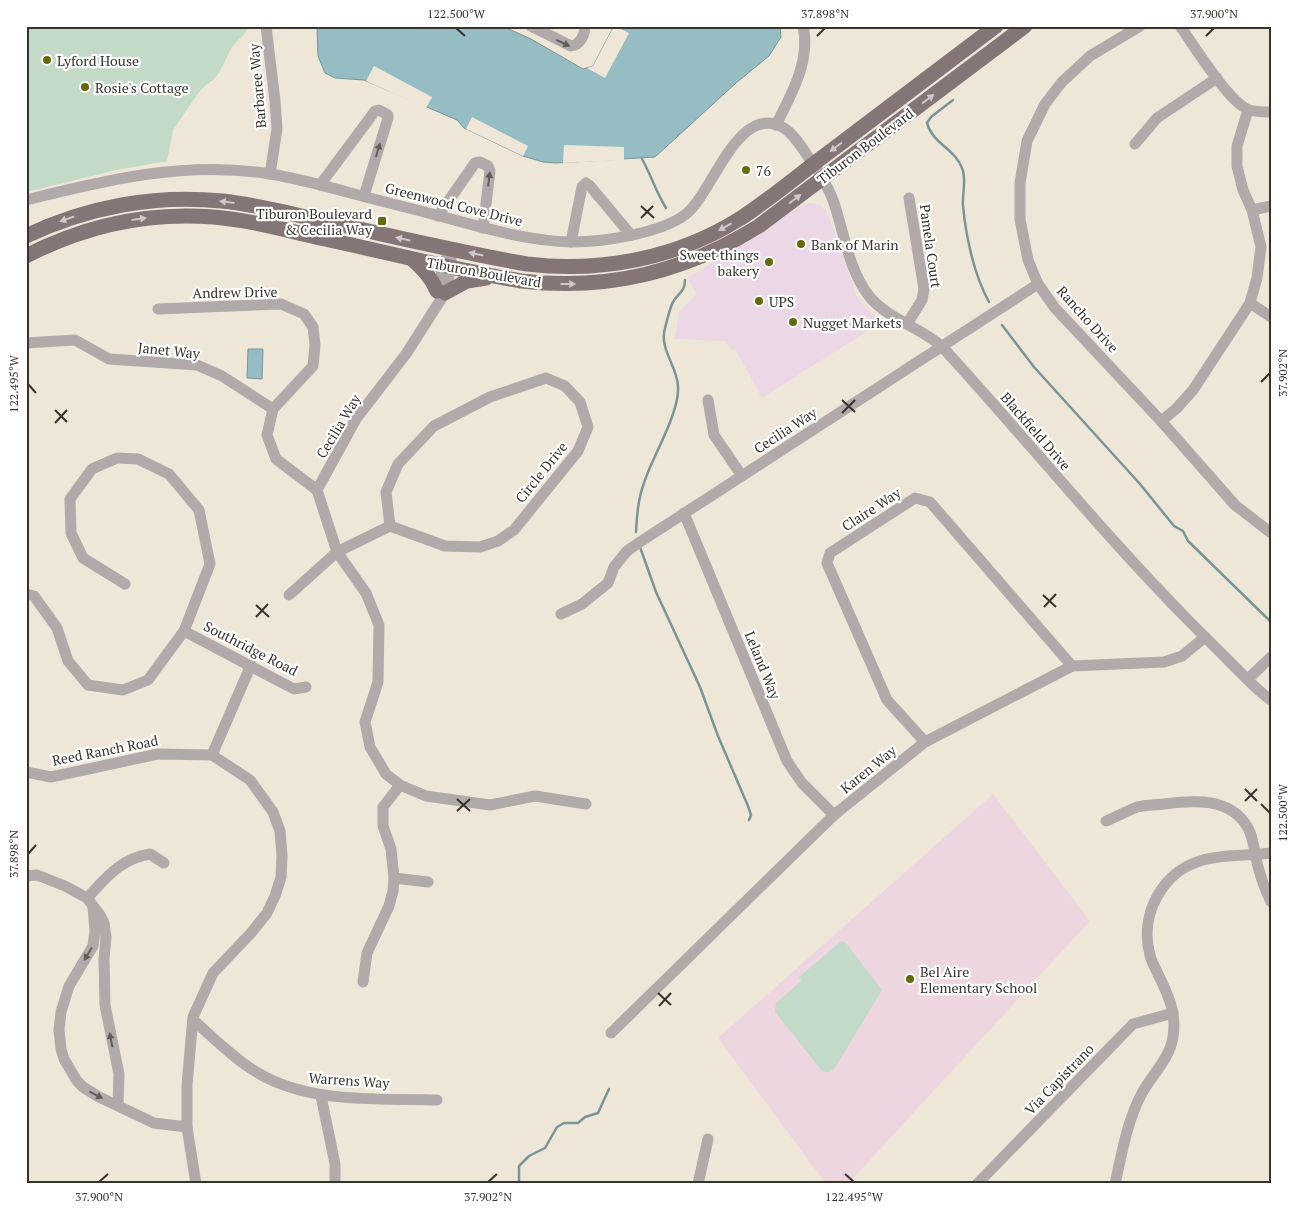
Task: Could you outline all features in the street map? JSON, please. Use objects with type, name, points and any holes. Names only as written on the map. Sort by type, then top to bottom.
[{"type":"main road","name":"Tiburon Boulevard","points":[[26,236],[78,215],[114,206],[150,201],[205,200],[259,207],[509,261],[545,266],[590,266],[635,260],[678,248],[720,230],[751,211],[996,26]]},
{"type":"main road","name":"Tiburon Boulevard","points":[[26,256],[71,236],[106,226],[141,219],[187,216],[214,217],[250,223],[495,276],[532,282],[587,284],[623,280],[668,269],[711,253],[744,236],[1025,26]]},
{"type":"main road","points":[[411,258],[426,272],[440,295],[467,281],[495,276]]},
{"type":"street","name":"Barbaree Way","points":[[266,26],[275,101],[276,129],[270,174]]},
{"type":"street","points":[[531,26],[571,46],[575,46],[579,42],[585,32],[585,26]]},
{"type":"street","points":[[803,26],[805,40],[803,63],[776,125],[791,134],[813,164]]},
{"type":"street","name":"Rancho Drive","points":[[1140,26],[1090,56],[1062,82],[1045,104],[1027,141],[1020,183],[1020,219],[1028,260],[1038,284],[1055,308],[1161,421],[1235,505],[1271,533]]},
{"type":"street","points":[[1180,26],[1217,78],[1235,99],[1248,110],[1271,112]]},
{"type":"street","points":[[1135,144],[1156,118],[1217,78]]},
{"type":"street","points":[[320,185],[375,111],[378,110],[387,115],[388,118],[364,196]]},
{"type":"street","points":[[1161,421],[1176,409],[1192,390],[1250,303],[1257,278],[1261,246],[1252,210],[1243,190],[1237,166],[1237,146],[1248,110]]},
{"type":"street","name":"Greenwood Cove Drive","points":[[26,200],[119,178],[212,169],[270,174],[364,196],[483,228],[525,237],[571,242],[630,235],[668,225],[687,213],[699,201],[733,144],[742,134],[760,125],[776,125]]},
{"type":"street","points":[[438,216],[475,163],[480,162],[489,167],[490,171],[483,228]]},
{"type":"street","name":"Blackfield Drive","points":[[813,164],[833,200],[851,260],[860,282],[874,302],[941,346],[1132,562],[1205,637],[1271,700]]},
{"type":"street","points":[[571,242],[582,187],[586,183],[630,235]]},
{"type":"street","name":"Pamela Court","points":[[907,324],[922,300],[924,289],[909,198]]},
{"type":"street","points":[[1252,210],[1271,206]]},
{"type":"street","name":"Cecilia Way","points":[[317,490],[356,419],[429,321],[440,295],[451,248]]},
{"type":"street","name":"Cecilia Way","points":[[562,614],[582,604],[608,583],[614,567],[627,551],[1038,284]]},
{"type":"street","points":[[1250,303],[1271,317]]},
{"type":"street","name":"Andrew Drive","points":[[158,309],[280,304],[304,314],[313,327],[315,345],[313,366],[273,409]]},
{"type":"street","name":"Janet Way","points":[[26,343],[75,340],[109,359],[197,365],[222,376],[273,409]]},
{"type":"street","name":"Circle Drive","points":[[546,378],[565,386],[580,402],[588,427],[578,451],[514,530],[498,540],[480,547],[445,546],[390,526],[386,492],[398,464],[434,426],[490,397],[546,378]]},
{"type":"street","points":[[708,400],[714,435],[742,476]]},
{"type":"street","points":[[273,409],[268,436],[276,459],[317,490],[337,552],[366,593],[379,625],[378,682],[365,722],[370,747],[386,774],[400,785],[426,796],[490,805],[535,796],[586,804]]},
{"type":"street","points":[[26,594],[34,596],[57,628],[68,661],[88,685],[123,690],[148,680],[184,631],[210,564],[199,510],[169,474],[138,459],[117,458],[92,469],[70,499],[71,533],[83,558],[125,584]]},
{"type":"street","name":"Claire Way","points":[[925,742],[887,700],[827,564],[830,553],[915,498],[930,502],[1072,666]]},
{"type":"street","name":"Leland Way","points":[[684,513],[786,761],[802,783],[834,815]]},
{"type":"street","points":[[289,595],[337,552],[390,526]]},
{"type":"street","name":"Southridge Road","points":[[184,631],[294,689],[306,687]]},
{"type":"street","name":"Karen Way","points":[[611,1033],[834,815],[925,742],[1072,666],[1164,662],[1182,656],[1205,637]]},
{"type":"street","points":[[1248,679],[1271,657]]},
{"type":"street","points":[[196,1184],[187,1127],[187,1085],[193,1020],[213,973],[267,913],[281,877],[282,845],[280,831],[273,812],[250,780],[212,755],[250,665]]},
{"type":"street","name":"Reed Ranch Road","points":[[26,772],[51,777],[158,754],[212,755]]},
{"type":"street","points":[[363,982],[367,953],[389,906],[393,891],[394,878],[390,849],[384,826],[383,808],[400,785]]},
{"type":"street","points":[[1106,821],[1138,807],[1198,800],[1211,802],[1233,812],[1247,827],[1253,842],[1264,888],[1271,902]]},
{"type":"street","points":[[1115,1184],[1132,1117],[1142,1093],[1168,1053],[1173,1039],[1173,1014],[1167,992],[1150,956],[1147,938],[1148,919],[1154,901],[1165,884],[1179,871],[1204,859],[1271,853]]},
{"type":"street","points":[[164,863],[150,854],[137,856],[115,868],[90,903],[95,937],[90,953],[73,977],[64,999],[59,1040],[64,1059],[76,1081],[90,1092],[134,1115],[154,1123],[187,1127]]},
{"type":"street","points":[[26,876],[37,875],[66,886],[90,903],[100,915],[106,930],[104,958],[105,1005],[119,1074],[118,1106]]},
{"type":"street","points":[[394,878],[428,882]]},
{"type":"street","name":"Via Capistrano","points":[[977,1184],[1133,1024],[1173,1014]]},
{"type":"street","name":"Warrens Way","points":[[193,1020],[242,1063],[258,1074],[302,1092],[321,1096],[437,1100]]},
{"type":"street","points":[[321,1096],[335,1164],[335,1184]]},
{"type":"street","points":[[698,1184],[708,1139]]},
{"type":"shaded area","points":[[809,203],[821,205],[828,214],[857,297],[868,310],[883,321],[762,398],[735,349],[732,351],[726,341],[675,339],[679,312],[697,294],[688,278],[791,212]]},
{"type":"shaded area","name":"Bel Aire Elementary School","points":[[993,794],[1090,921],[848,1184],[826,1184],[718,1038]]},
{"type":"green space","points":[[26,26],[249,26],[232,47],[219,73],[199,92],[173,130],[167,161],[117,170],[26,192]]},
{"type":"green space","points":[[842,941],[846,943],[882,990],[835,1068],[831,1072],[826,1072],[822,1071],[775,1012],[776,1003],[801,981],[799,977]]},
{"type":"water","points":[[317,26],[502,26],[531,39],[583,69],[593,66],[614,26],[780,26],[781,37],[769,56],[736,83],[655,157],[556,163],[543,162],[523,156],[464,128],[457,120],[364,80],[335,78],[325,73],[318,56]]},
{"type":"water","points":[[248,349],[263,349],[262,379],[247,378]]},
{"type":"pier","points":[[614,26],[629,33],[605,78],[587,68],[593,66]]},
{"type":"pier","points":[[374,66],[432,97],[426,108],[366,81]]},
{"type":"pier","points":[[472,117],[528,146],[523,156],[466,129]]},
{"type":"pier","points":[[564,145],[624,147],[624,160],[563,163]]},
{"type":"waterway","points":[[953,100],[931,117],[927,123],[934,136],[959,161],[962,168],[966,230],[975,268],[989,302]]},
{"type":"waterway","points":[[642,159],[666,208]]},
{"type":"waterway","points":[[636,532],[642,489],[675,409],[677,379],[666,350],[664,336],[672,304],[683,290],[685,280]]},
{"type":"waterway","points":[[1002,325],[1034,367],[1140,484],[1174,526],[1183,531],[1188,541],[1271,622]]},
{"type":"waterway","points":[[640,547],[656,592],[700,687],[718,736],[748,806],[751,815],[749,820]]},
{"type":"waterway","points":[[519,1184],[519,1166],[529,1156],[545,1148],[557,1127],[564,1123],[578,1123],[585,1117],[598,1113],[609,1089]]},
{"type":"place","name":"Lyford House","points":[[47,60]]},
{"type":"place","name":"Rosie's Cottage","points":[[85,87]]},
{"type":"place","name":"76","points":[[746,170]]},
{"type":"place","name":"Tiburon Boulevard & Cecilia Way","points":[[382,221]]},
{"type":"place","name":"Bank of Marin","points":[[801,244]]},
{"type":"place","name":"Sweet things bakery","points":[[769,262]]},
{"type":"place","name":"UPS","points":[[759,301]]},
{"type":"place","name":"Nugget Markets","points":[[793,322]]},
{"type":"place","name":"Bel Aire Elementary School","points":[[910,979]]}]
